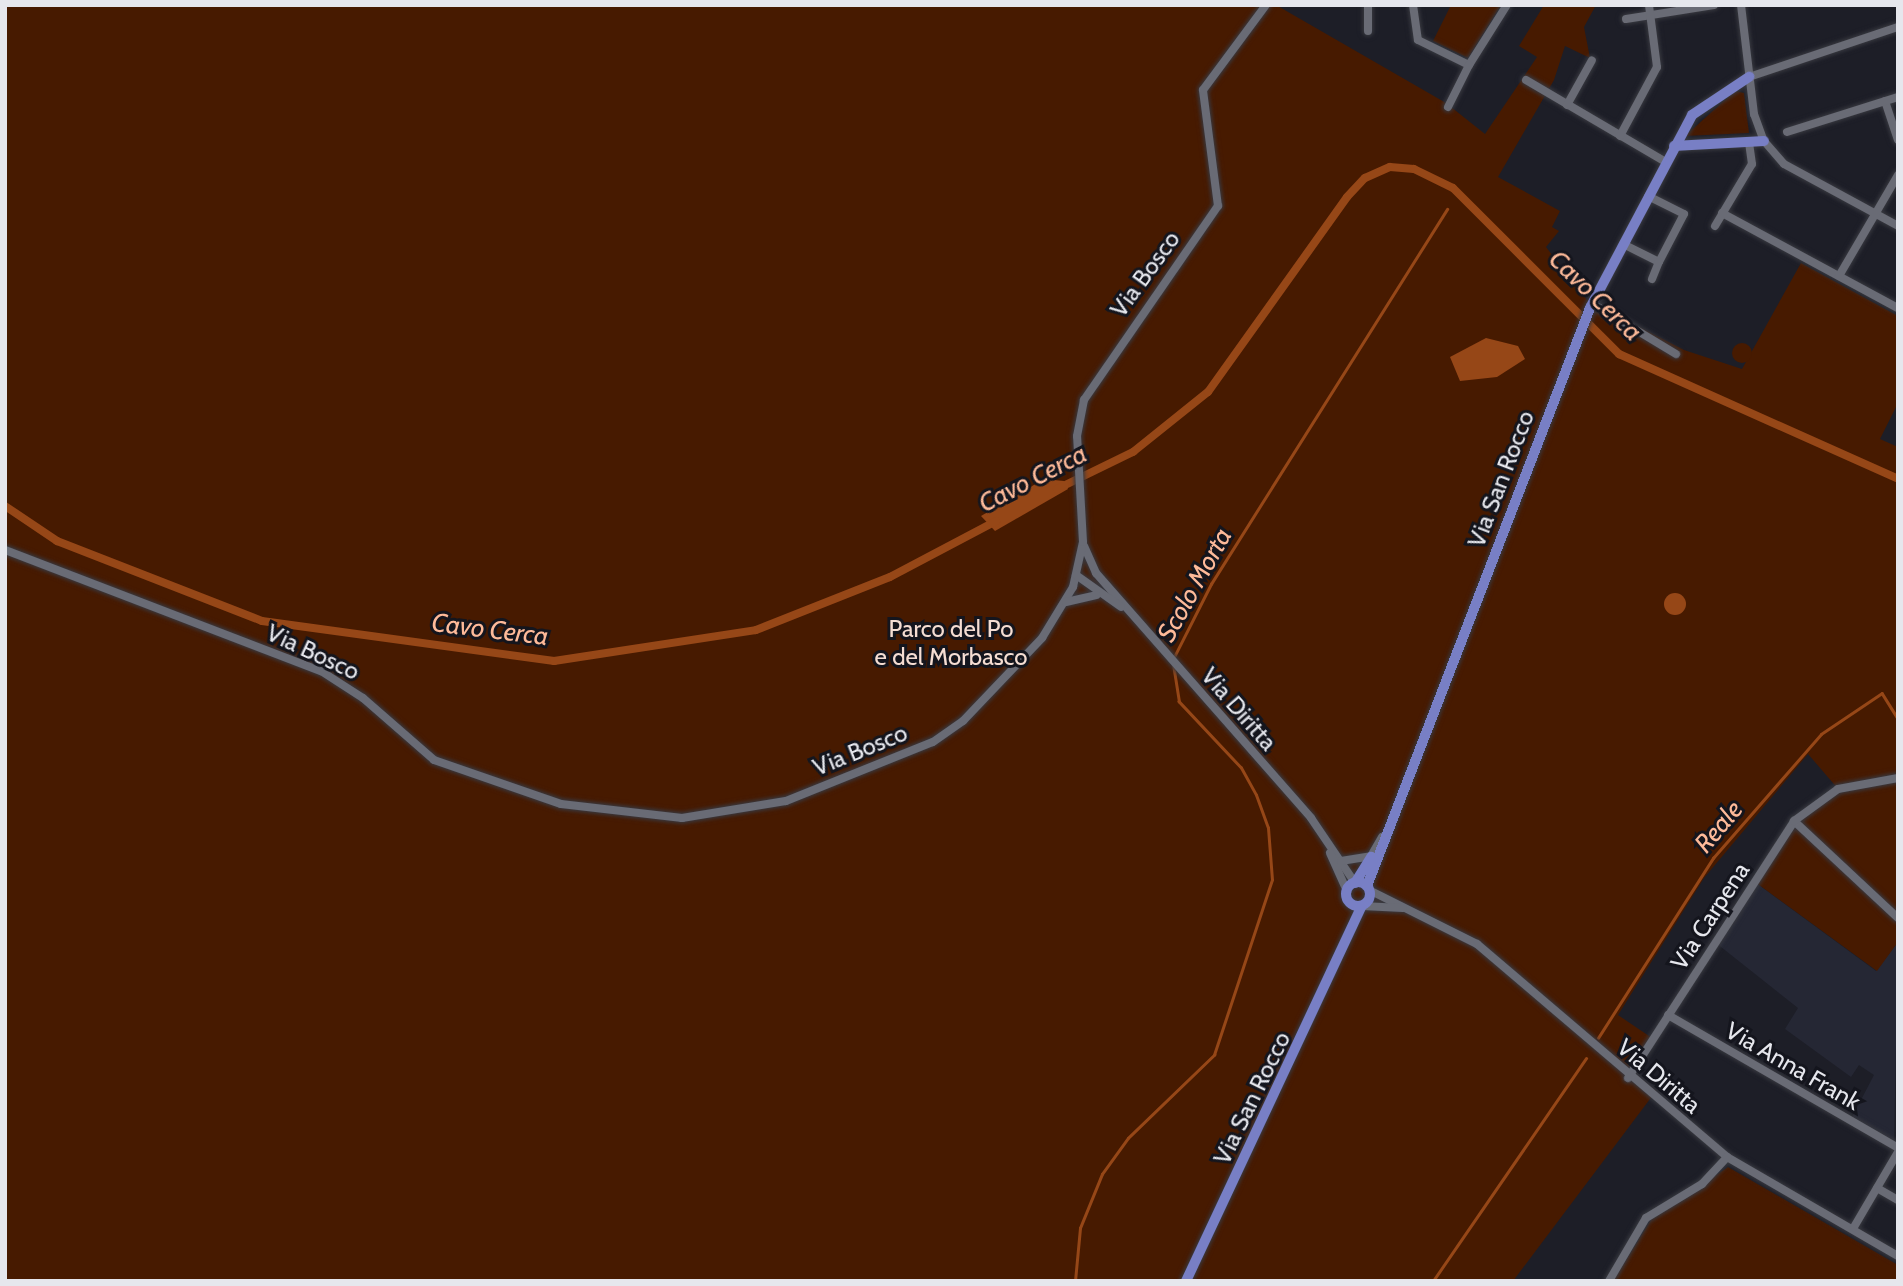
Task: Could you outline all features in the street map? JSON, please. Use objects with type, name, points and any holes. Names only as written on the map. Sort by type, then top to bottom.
[{"type":"main road","name":"Via San Rocco","points":[[1186,1281],[1350,932],[1358,905],[1368,888],[1384,834],[1579,332],[1674,146],[1705,101],[1749,77]]},
{"type":"main road","points":[[1674,146],[1764,141]]},
{"type":"main road","name":"Via San Rocco","points":[[1351,887],[1371,856]]},
{"type":"main road","points":[[1358,905],[1351,887],[1368,888]]},
{"type":"street","name":"Via Bosco","points":[[5,551],[321,671],[363,698],[434,760],[492,785],[561,804],[682,818],[786,801],[933,742],[990,694],[1064,604],[1076,575],[1083,541],[1078,461],[1079,417],[1092,385],[1218,206],[1203,90],[1266,5]]},
{"type":"street","points":[[1367,31],[1368,5]]},
{"type":"street","points":[[1413,5],[1417,39],[1469,65]]},
{"type":"street","points":[[1448,107],[1469,65],[1507,5]]},
{"type":"street","points":[[1626,19],[1649,10],[1714,5]]},
{"type":"street","points":[[1741,5],[1749,77],[1764,141],[1784,164],[1898,226]]},
{"type":"street","points":[[1620,136],[1657,67],[1649,10]]},
{"type":"street","points":[[1749,77],[1898,27]]},
{"type":"street","points":[[1567,105],[1592,60]]},
{"type":"street","points":[[1526,80],[1666,162]]},
{"type":"street","points":[[1787,132],[1898,97]]},
{"type":"street","points":[[1885,101],[1898,140]]},
{"type":"street","points":[[1715,226],[1752,164],[1749,142]]},
{"type":"street","points":[[1839,276],[1873,212],[1898,175]]},
{"type":"street","points":[[1648,196],[1684,214],[1652,279]]},
{"type":"street","points":[[1722,213],[1898,308]]},
{"type":"street","points":[[1623,244],[1659,262]]},
{"type":"street","points":[[1592,306],[1676,354]]},
{"type":"street","name":"Via Diritta","points":[[1083,541],[1096,573],[1321,831],[1340,861],[1351,887]]},
{"type":"street","points":[[1076,575],[1096,573]]},
{"type":"street","name":"Via Diritta","points":[[1076,575],[1096,595],[1129,612]]},
{"type":"street","points":[[1064,604],[1096,595]]},
{"type":"street","name":"Via Carpena","points":[[1628,1077],[1794,821],[1838,789],[1898,778]]},
{"type":"street","points":[[1794,821],[1898,918]]},
{"type":"street","name":"Via Diritta","points":[[1321,831],[1351,887]]},
{"type":"street","name":"Via San Rocco","points":[[1371,856],[1384,834]]},
{"type":"street","points":[[1340,861],[1371,856]]},
{"type":"street","name":"Via Diritta","points":[[1368,888],[1477,944],[1628,1077],[1727,1157],[1854,1227],[1898,1256]]},
{"type":"street","name":"Via Diritta","points":[[1358,905],[1409,909]]},
{"type":"street","name":"Via Anna Frank","points":[[1668,1015],[1898,1150]]},
{"type":"street","points":[[1854,1227],[1898,1150]]},
{"type":"street","points":[[1609,1281],[1646,1218],[1702,1184],[1727,1157]]},
{"type":"street","points":[[1877,1188],[1898,1200]]},
{"type":"shaded area","points":[[1486,338],[1518,346],[1525,359],[1497,377],[1460,381],[1450,357]]},
{"type":"shaded area","points":[[1044,479],[1064,481],[1068,489],[995,531],[981,516]]},
{"type":"shaded area","points":[[1675,593],[1683,596],[1686,604],[1683,612],[1675,615],[1667,612],[1664,604],[1667,596]]},
{"type":"shaded area","points":[[1755,882],[1876,971],[1898,942],[1894,1148],[1851,1119],[1874,1075],[1859,1065],[1851,1077],[1785,1029],[1798,1008],[1716,943]]},
{"type":"green space","name":"Parco del Po e del Morbasco","points":[[5,5],[1276,5],[1446,103],[1485,134],[1537,57],[1519,46],[1544,5],[1596,5],[1584,27],[1590,58],[1565,46],[1554,80],[1498,177],[1560,211],[1552,227],[1559,231],[1546,247],[1587,300],[1684,350],[1742,369],[1801,263],[1898,316],[1898,403],[1880,439],[1898,447],[1898,942],[1877,971],[1755,882],[1794,820],[1839,790],[1808,754],[1704,878],[1618,1015],[1652,1038],[1631,1070],[1656,1091],[1513,1281],[5,1281]]},
{"type":"green space","points":[[1451,5],[1501,5],[1468,58],[1433,41]]},
{"type":"green space","points":[[1735,91],[1744,93],[1749,133],[1685,136]]},
{"type":"green space","points":[[1742,343],[1749,346],[1752,353],[1749,360],[1742,363],[1735,360],[1732,353],[1735,346]]},
{"type":"green space","points":[[1728,1167],[1898,1265],[1898,1281],[1613,1281],[1651,1220]]},
{"type":"waterway","name":"Cavo Cerca","points":[[1057,489],[1133,452],[1208,392],[1347,197],[1365,178],[1390,167],[1414,169],[1453,188],[1619,354],[1898,479]]},
{"type":"waterway","name":"Scolo Morta","points":[[1174,657],[1211,584],[1447,209]]},
{"type":"waterway","name":"Cavo Cerca","points":[[5,506],[57,541],[262,621],[554,661],[756,630],[890,577],[996,521]]},
{"type":"waterway","name":"Scolo Morta","points":[[1075,1281],[1080,1228],[1102,1174],[1128,1138],[1214,1055],[1272,880],[1268,828],[1256,795],[1241,768],[1179,702],[1173,663]]},
{"type":"waterway","name":"Reale","points":[[1598,1038],[1713,858],[1821,734],[1882,693],[1898,719]]},
{"type":"waterway","name":"Reale","points":[[1433,1281],[1586,1058]]}]
